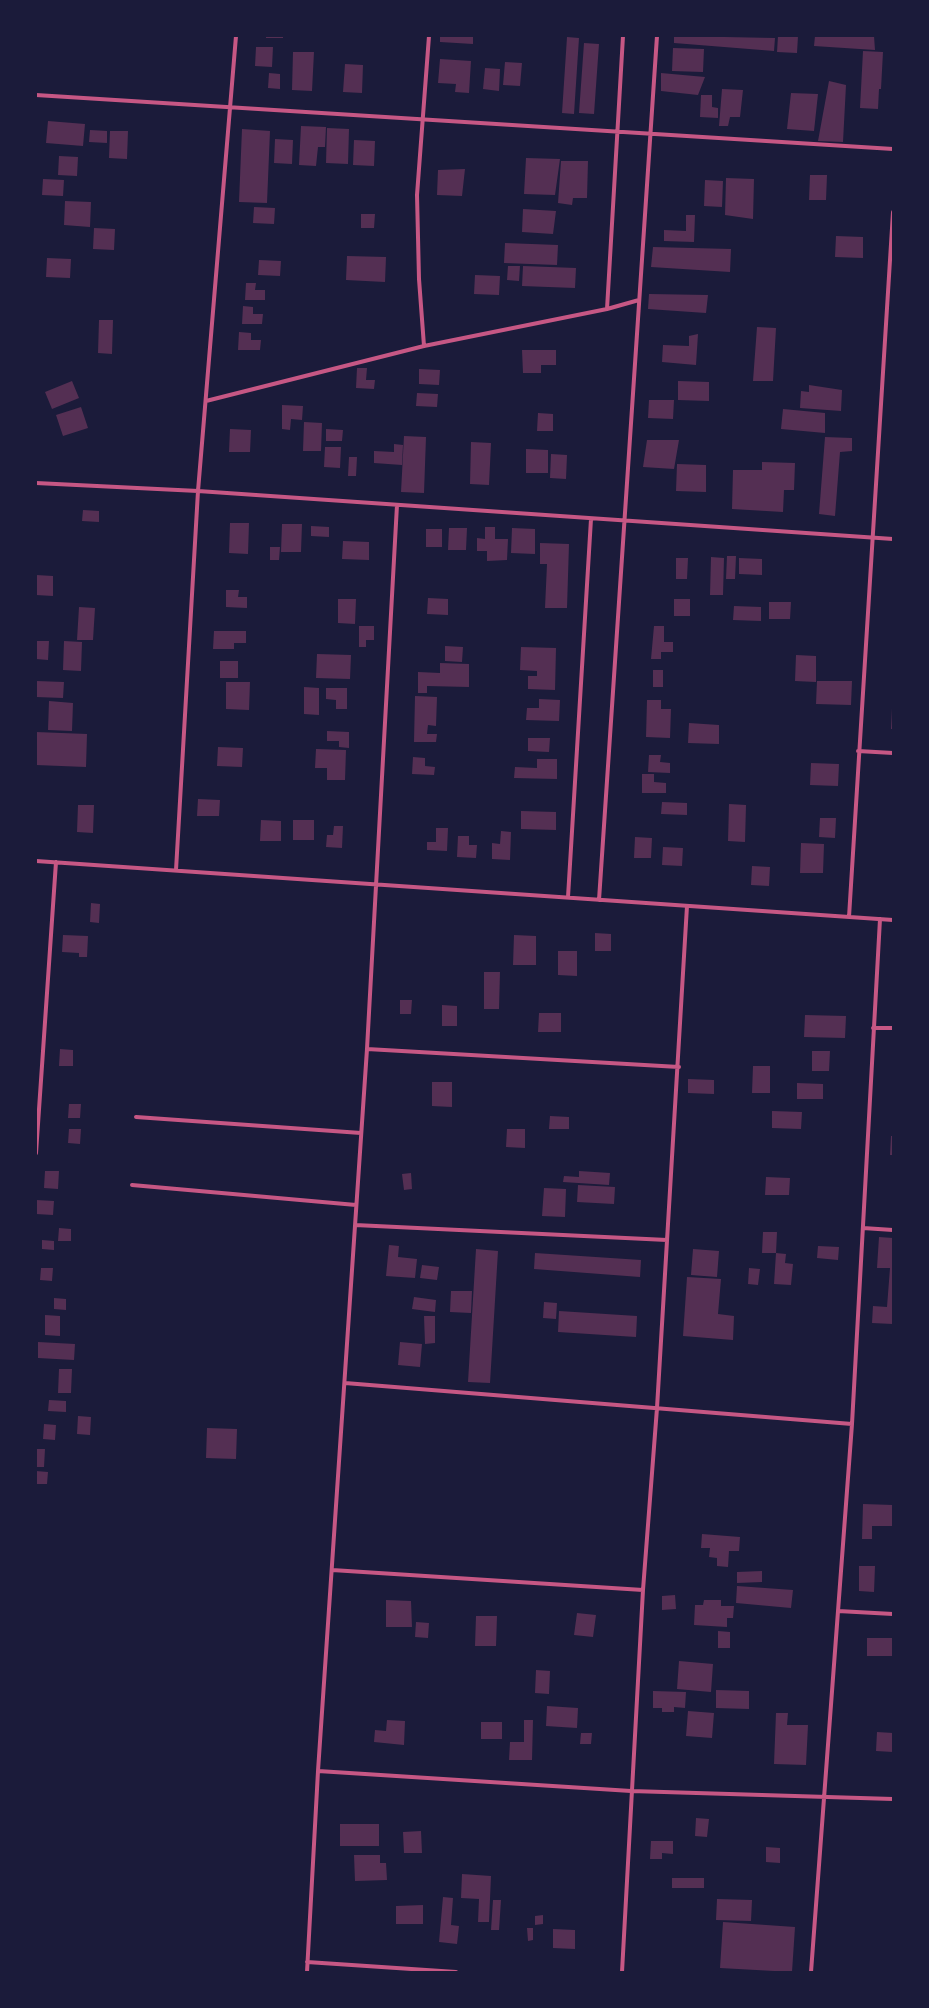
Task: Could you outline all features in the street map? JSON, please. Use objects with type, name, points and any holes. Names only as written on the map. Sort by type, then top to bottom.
[{"type":"street","points":[[176,870],[198,491],[236,36]]},
{"type":"street","points":[[424,346],[419,279],[417,195],[429,36]]},
{"type":"street","points":[[607,309],[623,36]]},
{"type":"street","points":[[598,900],[657,36]]},
{"type":"street","points":[[36,95],[893,149]]},
{"type":"street","points":[[849,917],[858,751],[893,212]]},
{"type":"street","points":[[206,401],[424,346],[607,309],[639,300]]},
{"type":"street","points":[[36,483],[198,491],[893,539]]},
{"type":"street","points":[[307,1972],[318,1771],[367,1049],[397,505]]},
{"type":"street","points":[[568,898],[591,518]]},
{"type":"street","points":[[858,751],[893,753]]},
{"type":"street","points":[[36,861],[893,920]]},
{"type":"street","points":[[36,1153],[56,862]]},
{"type":"street","points":[[622,1972],[643,1590],[657,1408],[688,906]]},
{"type":"street","points":[[811,1972],[852,1424],[880,919]]},
{"type":"street","points":[[873,1028],[893,1028]]},
{"type":"street","points":[[367,1049],[679,1067]]},
{"type":"street","points":[[136,1117],[361,1133]]},
{"type":"street","points":[[132,1185],[356,1205]]},
{"type":"street","points":[[355,1225],[667,1240]]},
{"type":"street","points":[[863,1228],[893,1230]]},
{"type":"street","points":[[345,1383],[852,1424]]},
{"type":"street","points":[[332,1570],[643,1590]]},
{"type":"street","points":[[838,1611],[893,1614]]},
{"type":"street","points":[[318,1771],[631,1791],[893,1799]]},
{"type":"street","points":[[307,1962],[456,1972]]},
{"type":"building","points":[[266,36],[283,36],[283,38],[266,38]]},
{"type":"building","points":[[440,36],[473,36],[473,44],[440,42]]},
{"type":"building","points":[[674,36],[775,38],[774,51],[674,43]]},
{"type":"building","points":[[778,36],[798,36],[797,53],[777,52]]},
{"type":"building","points":[[815,36],[874,36],[875,50],[814,46]]},
{"type":"building","points":[[567,37],[579,38],[574,114],[562,113]]},
{"type":"building","points":[[584,43],[599,44],[594,114],[579,113]]},
{"type":"building","points":[[256,47],[273,47],[272,67],[255,66]]},
{"type":"building","points":[[673,48],[704,49],[703,72],[672,71]]},
{"type":"building","points":[[863,51],[883,52],[881,89],[879,89],[878,109],[860,108]]},
{"type":"building","points":[[293,52],[314,52],[312,91],[292,90]]},
{"type":"building","points":[[440,59],[471,61],[469,93],[455,92],[456,84],[438,83]]},
{"type":"building","points":[[505,62],[522,63],[520,86],[503,85]]},
{"type":"building","points":[[345,64],[363,65],[362,93],[343,92]]},
{"type":"building","points":[[485,68],[500,69],[499,91],[483,89]]},
{"type":"building","points":[[269,73],[280,74],[280,89],[268,88]]},
{"type":"building","points":[[661,73],[705,77],[698,95],[661,91]]},
{"type":"building","points":[[829,81],[846,85],[843,142],[818,141]]},
{"type":"building","points":[[722,89],[743,90],[740,117],[730,117],[728,126],[719,126]]},
{"type":"building","points":[[791,93],[818,94],[814,131],[787,129]]},
{"type":"building","points":[[701,95],[712,95],[712,107],[718,108],[718,118],[700,117]]},
{"type":"building","points":[[48,121],[85,124],[83,146],[46,143]]},
{"type":"building","points":[[301,126],[326,127],[325,147],[318,147],[316,166],[299,165]]},
{"type":"building","points":[[327,128],[349,129],[348,164],[326,163]]},
{"type":"building","points":[[242,129],[270,131],[267,203],[239,202]]},
{"type":"building","points":[[90,130],[107,131],[107,143],[89,142]]},
{"type":"building","points":[[110,131],[128,131],[127,159],[109,158]]},
{"type":"building","points":[[275,139],[293,140],[292,164],[274,163]]},
{"type":"building","points":[[354,140],[375,141],[374,166],[353,165]]},
{"type":"building","points":[[59,156],[78,157],[77,176],[58,175]]},
{"type":"building","points":[[526,158],[560,159],[555,195],[524,194]]},
{"type":"building","points":[[561,161],[588,161],[587,198],[573,198],[572,205],[558,203]]},
{"type":"building","points":[[465,169],[462,196],[437,195],[438,170]]},
{"type":"building","points":[[810,175],[827,175],[826,200],[809,200]]},
{"type":"building","points":[[726,178],[754,179],[753,219],[725,215]]},
{"type":"building","points":[[43,179],[64,180],[63,196],[42,195]]},
{"type":"building","points":[[705,180],[723,181],[722,207],[704,206]]},
{"type":"building","points":[[65,201],[91,202],[90,227],[64,225]]},
{"type":"building","points":[[254,207],[275,208],[274,224],[253,223]]},
{"type":"building","points":[[523,209],[556,211],[553,234],[522,232]]},
{"type":"building","points":[[361,214],[375,214],[374,228],[361,228]]},
{"type":"building","points":[[686,215],[695,215],[694,242],[664,241],[664,230],[686,231]]},
{"type":"building","points":[[94,228],[115,229],[114,250],[93,249]]},
{"type":"building","points":[[836,236],[863,237],[863,258],[835,257]]},
{"type":"building","points":[[505,243],[558,245],[557,265],[504,263]]},
{"type":"building","points":[[653,247],[731,249],[730,272],[651,267]]},
{"type":"building","points":[[347,256],[386,257],[385,282],[346,280]]},
{"type":"building","points":[[47,258],[71,259],[70,278],[46,277]]},
{"type":"building","points":[[259,260],[281,261],[280,276],[258,275]]},
{"type":"building","points":[[508,266],[520,266],[519,281],[507,280]]},
{"type":"building","points":[[523,266],[576,268],[575,288],[522,286]]},
{"type":"building","points":[[475,275],[500,276],[499,295],[474,294]]},
{"type":"building","points":[[246,283],[256,283],[255,290],[265,290],[265,300],[245,300]]},
{"type":"building","points":[[649,294],[708,295],[706,313],[648,309]]},
{"type":"building","points":[[243,306],[253,307],[253,314],[263,314],[262,324],[242,324]]},
{"type":"building","points":[[99,320],[113,320],[112,354],[98,353]]},
{"type":"building","points":[[757,327],[776,328],[773,381],[753,381]]},
{"type":"building","points":[[239,332],[251,333],[251,340],[261,340],[260,350],[238,350]]},
{"type":"building","points":[[698,334],[696,365],[662,362],[663,345],[689,346],[689,336]]},
{"type":"building","points":[[522,350],[556,350],[556,365],[541,365],[541,373],[523,373]]},
{"type":"building","points":[[357,368],[367,368],[366,380],[375,380],[374,389],[356,388]]},
{"type":"building","points":[[419,369],[440,370],[439,385],[419,384]]},
{"type":"building","points":[[72,381],[79,398],[52,409],[45,392]]},
{"type":"building","points":[[678,381],[709,382],[709,401],[678,400]]},
{"type":"building","points":[[809,385],[842,390],[841,411],[800,408],[801,391],[809,392]]},
{"type":"building","points":[[417,393],[438,394],[437,407],[416,406]]},
{"type":"building","points":[[649,400],[674,400],[673,419],[648,418]]},
{"type":"building","points":[[282,405],[303,406],[302,420],[291,419],[290,430],[282,429]]},
{"type":"building","points":[[81,407],[88,428],[63,436],[56,415]]},
{"type":"building","points":[[783,409],[825,413],[825,433],[781,429]]},
{"type":"building","points":[[538,413],[553,414],[553,431],[537,431]]},
{"type":"building","points":[[304,422],[322,423],[321,451],[303,451]]},
{"type":"building","points":[[230,429],[251,430],[250,452],[229,452]]},
{"type":"building","points":[[326,429],[343,430],[342,441],[326,441]]},
{"type":"building","points":[[404,436],[426,437],[424,493],[401,492]]},
{"type":"building","points":[[825,437],[852,438],[852,451],[840,452],[835,516],[819,514]]},
{"type":"building","points":[[647,440],[679,440],[674,469],[643,467]]},
{"type":"building","points":[[471,442],[491,443],[489,485],[470,484]]},
{"type":"building","points":[[394,444],[403,445],[402,465],[374,463],[374,451],[394,452]]},
{"type":"building","points":[[325,447],[341,447],[340,468],[324,467]]},
{"type":"building","points":[[526,449],[548,450],[548,473],[526,473]]},
{"type":"building","points":[[551,454],[567,455],[566,479],[550,478]]},
{"type":"building","points":[[349,457],[357,457],[356,476],[348,476]]},
{"type":"building","points":[[762,462],[795,463],[794,490],[784,490],[783,512],[732,509],[733,470],[762,470]]},
{"type":"building","points":[[677,464],[706,465],[706,492],[676,491]]},
{"type":"building","points":[[83,510],[99,511],[99,522],[82,521]]},
{"type":"building","points":[[230,523],[249,523],[248,554],[229,553]]},
{"type":"building","points":[[282,524],[302,524],[301,552],[281,552]]},
{"type":"building","points":[[311,526],[329,527],[329,537],[311,536]]},
{"type":"building","points":[[485,527],[495,527],[495,539],[508,539],[507,560],[487,561],[487,551],[477,551],[477,538],[485,539]]},
{"type":"building","points":[[449,528],[467,528],[466,550],[448,550]]},
{"type":"building","points":[[512,528],[535,529],[535,554],[511,553]]},
{"type":"building","points":[[426,529],[442,529],[442,547],[426,547]]},
{"type":"building","points":[[343,541],[369,542],[369,560],[342,559]]},
{"type":"building","points":[[540,543],[569,544],[567,608],[545,608],[547,564],[540,564]]},
{"type":"building","points":[[270,547],[280,547],[279,560],[270,560]]},
{"type":"building","points":[[727,556],[736,556],[735,579],[726,579]]},
{"type":"building","points":[[711,557],[724,558],[723,595],[710,595]]},
{"type":"building","points":[[676,558],[688,558],[687,579],[676,579]]},
{"type":"building","points":[[739,558],[762,559],[762,575],[739,574]]},
{"type":"building","points":[[36,575],[53,576],[53,596],[36,595]]},
{"type":"building","points":[[226,590],[239,590],[238,597],[247,597],[247,608],[226,607]]},
{"type":"building","points":[[428,598],[448,599],[448,615],[427,614]]},
{"type":"building","points":[[338,599],[356,599],[355,624],[338,623]]},
{"type":"building","points":[[674,599],[690,599],[690,616],[674,616]]},
{"type":"building","points":[[769,602],[791,602],[790,619],[769,619]]},
{"type":"building","points":[[734,606],[761,607],[761,621],[733,620]]},
{"type":"building","points":[[79,607],[95,608],[93,640],[77,640]]},
{"type":"building","points":[[359,626],[374,626],[374,640],[366,640],[366,647],[359,647]]},
{"type":"building","points":[[654,626],[664,626],[664,642],[673,642],[673,652],[661,652],[661,659],[651,659]]},
{"type":"building","points":[[214,631],[246,631],[246,643],[234,643],[234,649],[213,649]]},
{"type":"building","points":[[36,641],[49,641],[48,660],[36,659]]},
{"type":"building","points":[[64,641],[82,642],[81,671],[63,670]]},
{"type":"building","points":[[445,646],[463,647],[462,662],[445,661]]},
{"type":"building","points":[[521,647],[556,648],[555,690],[528,689],[528,676],[537,676],[537,671],[520,670]]},
{"type":"building","points":[[317,654],[351,655],[350,679],[316,678]]},
{"type":"building","points":[[796,655],[816,656],[816,682],[795,681]]},
{"type":"building","points":[[220,661],[238,661],[238,678],[220,678]]},
{"type":"building","points":[[440,663],[469,664],[469,687],[427,686],[427,693],[418,693],[418,672],[440,673]]},
{"type":"building","points":[[653,670],[663,670],[663,687],[653,687]]},
{"type":"building","points":[[36,681],[64,682],[63,698],[36,697]]},
{"type":"building","points":[[817,681],[852,681],[851,705],[816,704]]},
{"type":"building","points":[[226,682],[250,682],[249,710],[226,709]]},
{"type":"building","points":[[304,687],[319,688],[319,715],[304,714]]},
{"type":"building","points":[[326,688],[347,688],[347,709],[336,709],[336,700],[326,699]]},
{"type":"building","points":[[415,696],[437,697],[436,726],[428,725],[427,734],[437,734],[436,742],[414,742]]},
{"type":"building","points":[[539,699],[560,700],[559,721],[526,720],[527,708],[539,708]]},
{"type":"building","points":[[647,700],[661,700],[661,709],[671,709],[670,738],[646,737]]},
{"type":"building","points":[[49,701],[73,703],[72,731],[48,730]]},
{"type":"building","points":[[892,708],[893,729],[891,729]]},
{"type":"building","points":[[689,723],[719,725],[719,744],[688,743]]},
{"type":"building","points":[[327,731],[349,732],[349,748],[339,747],[339,741],[327,741]]},
{"type":"building","points":[[36,732],[87,734],[86,767],[36,765]]},
{"type":"building","points":[[528,738],[550,738],[549,752],[528,751]]},
{"type":"building","points":[[218,747],[243,748],[242,767],[217,766]]},
{"type":"building","points":[[316,749],[346,750],[345,780],[327,780],[327,768],[315,768]]},
{"type":"building","points":[[649,755],[661,755],[660,762],[670,763],[670,773],[648,772]]},
{"type":"building","points":[[413,757],[425,758],[425,766],[435,767],[434,775],[412,774]]},
{"type":"building","points":[[537,759],[557,759],[557,779],[514,778],[515,767],[537,768]]},
{"type":"building","points":[[811,763],[839,764],[838,786],[810,785]]},
{"type":"building","points":[[642,774],[654,774],[654,782],[666,783],[666,793],[642,793]]},
{"type":"building","points":[[198,799],[220,800],[219,816],[197,816]]},
{"type":"building","points":[[662,802],[687,803],[687,815],[661,814]]},
{"type":"building","points":[[729,804],[746,805],[745,842],[728,841]]},
{"type":"building","points":[[78,805],[94,805],[93,833],[77,832]]},
{"type":"building","points":[[521,811],[556,812],[556,830],[521,829]]},
{"type":"building","points":[[820,818],[836,818],[835,838],[819,837]]},
{"type":"building","points":[[261,820],[281,821],[281,841],[260,841]]},
{"type":"building","points":[[293,820],[314,820],[314,840],[293,840]]},
{"type":"building","points":[[334,826],[343,826],[342,848],[326,847],[327,835],[333,835]]},
{"type":"building","points":[[436,828],[448,828],[447,851],[427,850],[427,842],[436,842]]},
{"type":"building","points":[[501,831],[511,832],[510,860],[492,859],[492,843],[500,844]]},
{"type":"building","points":[[458,836],[469,836],[469,845],[477,845],[476,858],[457,857]]},
{"type":"building","points":[[635,837],[652,838],[651,858],[634,858]]},
{"type":"building","points":[[801,843],[824,844],[823,873],[800,873]]},
{"type":"building","points":[[663,847],[683,848],[682,866],[662,865]]},
{"type":"building","points":[[752,866],[770,867],[769,886],[751,885]]},
{"type":"building","points":[[91,903],[100,904],[99,923],[90,922]]},
{"type":"building","points":[[595,933],[611,934],[611,951],[595,951]]},
{"type":"building","points":[[63,935],[88,936],[87,957],[79,957],[79,953],[62,952]]},
{"type":"building","points":[[514,935],[536,936],[536,965],[513,965]]},
{"type":"building","points":[[558,951],[577,951],[577,976],[558,975]]},
{"type":"building","points":[[484,972],[500,972],[499,1009],[484,1009]]},
{"type":"building","points":[[400,1000],[412,1000],[411,1014],[400,1014]]},
{"type":"building","points":[[442,1005],[457,1006],[457,1026],[442,1026]]},
{"type":"building","points":[[539,1013],[561,1013],[561,1032],[538,1032]]},
{"type":"building","points":[[805,1015],[846,1016],[845,1038],[804,1037]]},
{"type":"building","points":[[60,1049],[73,1050],[73,1066],[59,1066]]},
{"type":"building","points":[[812,1051],[830,1051],[829,1071],[812,1071]]},
{"type":"building","points":[[753,1066],[770,1066],[770,1093],[752,1093]]},
{"type":"building","points":[[688,1079],[714,1080],[714,1094],[688,1093]]},
{"type":"building","points":[[432,1082],[452,1082],[452,1107],[432,1106]]},
{"type":"building","points":[[797,1083],[823,1084],[823,1099],[797,1099]]},
{"type":"building","points":[[69,1104],[81,1104],[80,1118],[68,1118]]},
{"type":"building","points":[[772,1111],[802,1112],[801,1129],[772,1128]]},
{"type":"building","points":[[550,1116],[569,1117],[569,1129],[549,1129]]},
{"type":"building","points":[[69,1129],[81,1129],[80,1144],[68,1143]]},
{"type":"building","points":[[507,1129],[525,1129],[525,1148],[506,1147]]},
{"type":"building","points":[[891,1136],[893,1136],[893,1155],[890,1155]]},
{"type":"building","points":[[45,1171],[59,1171],[58,1189],[44,1188]]},
{"type":"building","points":[[579,1171],[610,1173],[609,1185],[563,1182],[564,1176],[579,1177]]},
{"type":"building","points":[[411,1173],[412,1189],[404,1190],[402,1174]]},
{"type":"building","points":[[766,1177],[790,1178],[789,1195],[765,1195]]},
{"type":"building","points":[[578,1185],[615,1187],[614,1204],[577,1202]]},
{"type":"building","points":[[544,1188],[566,1189],[565,1217],[542,1216]]},
{"type":"building","points":[[36,1200],[54,1201],[53,1215],[36,1214]]},
{"type":"building","points":[[59,1228],[71,1229],[71,1241],[58,1241]]},
{"type":"building","points":[[763,1232],[777,1232],[776,1253],[762,1253]]},
{"type":"building","points":[[879,1237],[893,1238],[893,1324],[872,1323],[873,1306],[887,1307],[890,1268],[877,1268]]},
{"type":"building","points":[[42,1240],[54,1241],[54,1250],[42,1249]]},
{"type":"building","points":[[389,1245],[399,1246],[398,1257],[417,1259],[415,1278],[386,1276]]},
{"type":"building","points":[[818,1246],[839,1247],[838,1260],[817,1258]]},
{"type":"building","points":[[476,1249],[498,1251],[490,1383],[468,1382]]},
{"type":"building","points":[[693,1249],[719,1251],[717,1277],[691,1275]]},
{"type":"building","points":[[535,1253],[641,1260],[640,1277],[534,1269]]},
{"type":"building","points":[[776,1253],[786,1254],[785,1263],[793,1264],[791,1285],[774,1284]]},
{"type":"building","points":[[422,1265],[439,1267],[437,1280],[420,1278]]},
{"type":"building","points":[[41,1268],[53,1268],[52,1281],[40,1280]]},
{"type":"building","points":[[749,1268],[760,1269],[758,1285],[748,1284]]},
{"type":"building","points":[[687,1277],[721,1279],[718,1314],[734,1316],[733,1340],[683,1336]]},
{"type":"building","points":[[451,1291],[472,1291],[471,1313],[450,1312]]},
{"type":"building","points":[[414,1297],[436,1300],[435,1312],[412,1309]]},
{"type":"building","points":[[54,1298],[66,1299],[66,1310],[54,1309]]},
{"type":"building","points":[[544,1302],[557,1303],[556,1319],[543,1318]]},
{"type":"building","points":[[559,1311],[637,1316],[636,1337],[558,1332]]},
{"type":"building","points":[[45,1315],[60,1316],[60,1336],[45,1335]]},
{"type":"building","points":[[424,1316],[435,1316],[435,1343],[425,1344]]},
{"type":"building","points":[[38,1342],[75,1344],[74,1360],[38,1358]]},
{"type":"building","points":[[400,1342],[422,1344],[420,1367],[398,1365]]},
{"type":"building","points":[[59,1369],[72,1369],[71,1393],[58,1393]]},
{"type":"building","points":[[49,1400],[66,1401],[66,1412],[48,1411]]},
{"type":"building","points":[[78,1416],[91,1417],[90,1435],[77,1434]]},
{"type":"building","points":[[44,1424],[56,1425],[55,1440],[43,1439]]},
{"type":"building","points":[[207,1428],[237,1429],[236,1459],[206,1458]]},
{"type":"building","points":[[36,1449],[45,1449],[44,1467],[36,1467]]},
{"type":"building","points":[[36,1471],[48,1472],[47,1484],[36,1484]]},
{"type":"building","points":[[863,1504],[893,1505],[893,1526],[872,1526],[872,1539],[862,1539]]},
{"type":"building","points":[[702,1534],[740,1537],[739,1551],[729,1551],[728,1567],[717,1566],[717,1558],[709,1557],[710,1548],[701,1548]]},
{"type":"building","points":[[859,1566],[875,1566],[874,1592],[859,1591]]},
{"type":"building","points":[[762,1571],[762,1582],[737,1583],[737,1572]]},
{"type":"building","points":[[737,1586],[793,1590],[791,1608],[736,1603]]},
{"type":"building","points":[[675,1595],[676,1609],[662,1610],[662,1596]]},
{"type":"building","points":[[386,1600],[411,1601],[412,1627],[386,1627]]},
{"type":"building","points":[[704,1600],[721,1600],[721,1606],[734,1606],[733,1618],[727,1618],[727,1627],[694,1625],[695,1605],[703,1605]]},
{"type":"building","points":[[577,1613],[596,1615],[593,1637],[574,1635]]},
{"type":"building","points":[[476,1616],[497,1616],[496,1646],[475,1646]]},
{"type":"building","points":[[416,1622],[429,1623],[428,1638],[415,1637]]},
{"type":"building","points":[[718,1631],[730,1632],[730,1648],[718,1648]]},
{"type":"building","points":[[867,1638],[893,1638],[893,1656],[867,1656]]},
{"type":"building","points":[[679,1661],[713,1664],[711,1692],[677,1689]]},
{"type":"building","points":[[536,1670],[550,1671],[549,1694],[535,1693]]},
{"type":"building","points":[[716,1690],[749,1691],[749,1709],[716,1708]]},
{"type":"building","points":[[653,1691],[686,1692],[685,1708],[674,1707],[674,1712],[662,1712],[662,1708],[653,1708]]},
{"type":"building","points":[[547,1706],[578,1708],[577,1728],[546,1726]]},
{"type":"building","points":[[688,1711],[714,1713],[712,1738],[686,1736]]},
{"type":"building","points":[[776,1713],[788,1713],[787,1725],[808,1725],[806,1765],[774,1764]]},
{"type":"building","points":[[387,1720],[405,1721],[404,1745],[374,1742],[375,1730],[386,1731]]},
{"type":"building","points":[[524,1720],[533,1720],[532,1760],[509,1760],[510,1742],[524,1742]]},
{"type":"building","points":[[481,1722],[502,1722],[502,1739],[481,1739]]},
{"type":"building","points":[[877,1732],[893,1733],[893,1752],[876,1751]]},
{"type":"building","points":[[581,1733],[592,1733],[591,1744],[580,1744]]},
{"type":"building","points":[[696,1818],[709,1819],[707,1837],[695,1836]]},
{"type":"building","points":[[340,1824],[379,1824],[379,1846],[340,1846]]},
{"type":"building","points":[[421,1831],[422,1853],[404,1853],[403,1832]]},
{"type":"building","points":[[651,1841],[673,1841],[673,1854],[662,1853],[662,1859],[650,1859]]},
{"type":"building","points":[[766,1847],[780,1848],[780,1863],[766,1862]]},
{"type":"building","points":[[354,1855],[380,1855],[380,1863],[386,1863],[387,1880],[355,1881]]},
{"type":"building","points":[[462,1874],[491,1876],[489,1922],[478,1922],[479,1899],[461,1898]]},
{"type":"building","points":[[672,1878],[704,1878],[704,1888],[672,1888]]},
{"type":"building","points":[[443,1897],[453,1898],[451,1925],[459,1926],[457,1944],[439,1942]]},
{"type":"building","points":[[717,1899],[752,1900],[751,1921],[716,1920]]},
{"type":"building","points":[[493,1900],[501,1900],[499,1930],[491,1930]]},
{"type":"building","points":[[423,1905],[423,1924],[396,1924],[396,1906]]},
{"type":"building","points":[[543,1915],[543,1924],[535,1925],[535,1916]]},
{"type":"building","points":[[723,1922],[795,1927],[792,1972],[720,1968]]},
{"type":"building","points":[[527,1928],[533,1928],[533,1940],[528,1941]]},
{"type":"building","points":[[553,1929],[575,1930],[575,1949],[553,1948]]}]
